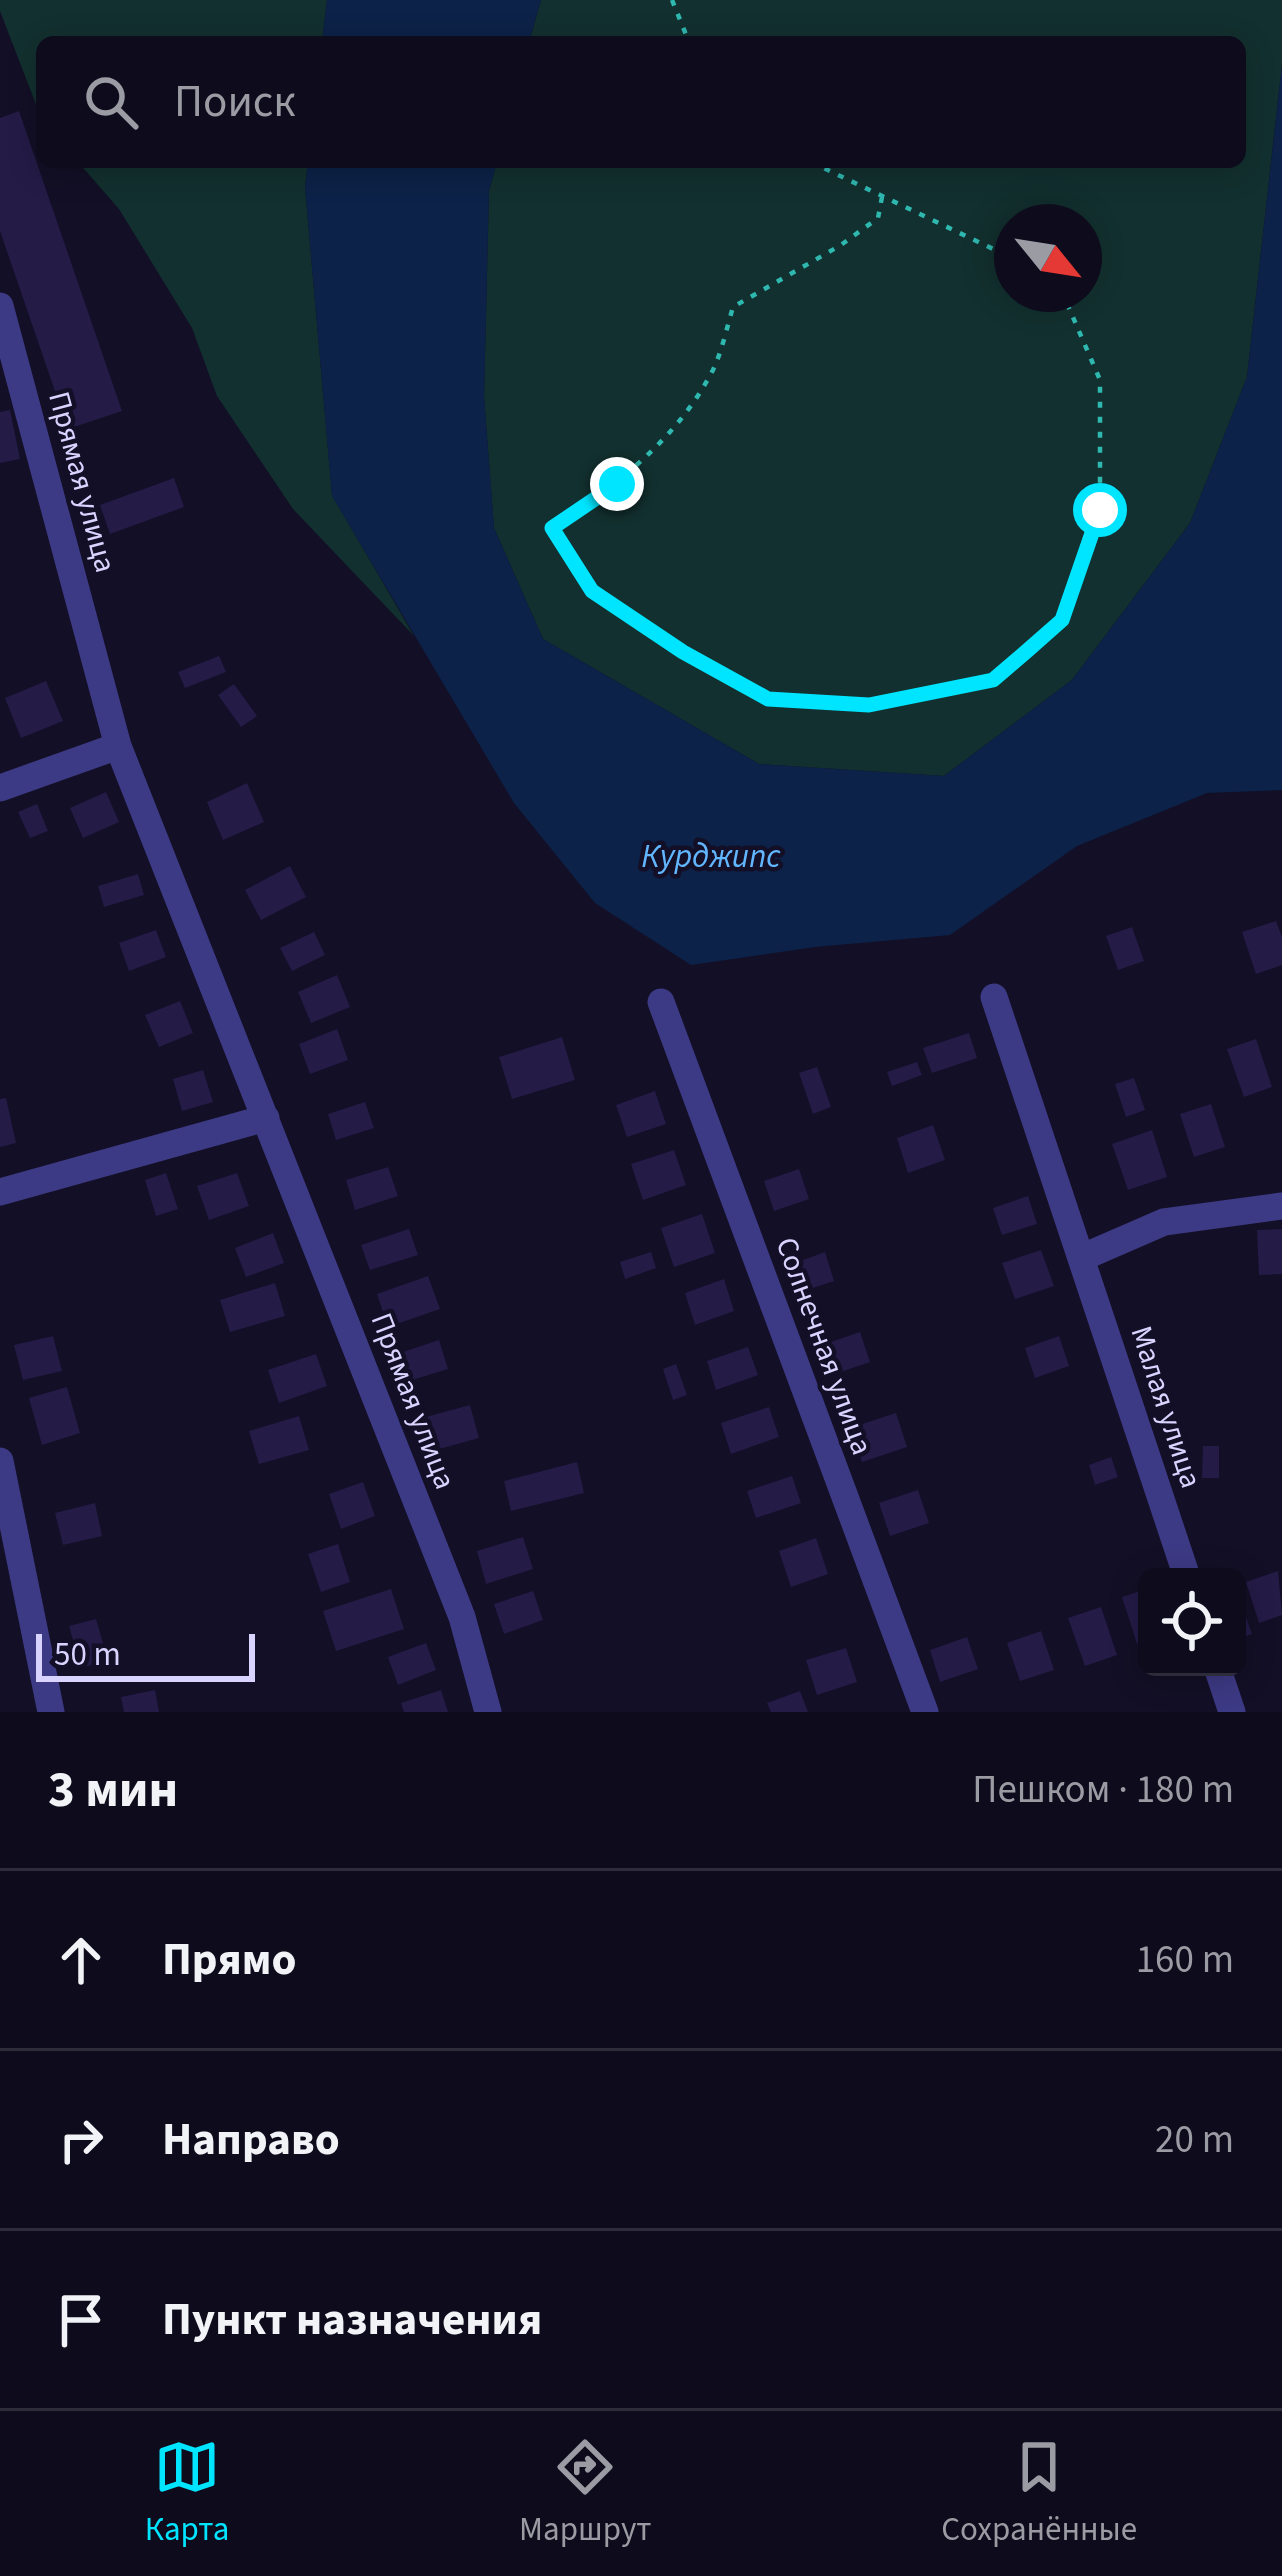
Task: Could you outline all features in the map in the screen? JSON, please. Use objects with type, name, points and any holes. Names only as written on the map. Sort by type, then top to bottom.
[{"type":"street","name":"Прямая улица","points":[[0,306],[118,746],[462,1617],[488,1712]]},
{"type":"street","points":[[0,788],[118,746]]},
{"type":"street","name":"Малая улица","points":[[994,997],[1184,1568]]},
{"type":"street","name":"Солнечная улица","points":[[662,1002],[925,1712]]},
{"type":"street","points":[[0,1192],[266,1118]]},
{"type":"street","points":[[1082,1258],[1164,1222],[1282,1206]]},
{"type":"street","points":[[0,1461],[52,1712]]},
{"type":"street","points":[[1220,1676],[1232,1712]]},
{"type":"path","points":[[672,0],[687,36]]},
{"type":"path","points":[[824,168],[994,249]]},
{"type":"path","points":[[882,196],[878,218],[841,245],[733,307],[713,369],[657,450],[552,528],[592,591],[683,652],[768,699],[869,705],[993,680],[1062,620],[1100,510],[1100,380],[1071,312]]},
{"type":"green space","points":[[0,0],[327,0],[323,36],[36,36],[36,104]]},
{"type":"green space","points":[[541,0],[1282,0],[1282,64],[1247,377],[1190,523],[1072,680],[944,776],[759,764],[543,639],[494,528],[484,397],[489,191],[495,168],[1246,168],[1246,36],[531,36]]},
{"type":"green space","points":[[83,168],[307,168],[305,187],[332,495],[414,636],[293,509],[217,396],[192,328],[119,209]]},
{"type":"water","points":[[327,0],[541,0],[531,36],[323,36]]},
{"type":"water","name":"Курджипс","points":[[1282,64],[1282,790],[1207,793],[1077,846],[950,935],[815,947],[691,965],[595,903],[514,803],[332,496],[305,187],[307,168],[495,168],[489,191],[484,397],[494,528],[543,639],[759,764],[944,776],[1072,680],[1190,523],[1247,377]]},
{"type":"building","points":[[19,111],[122,411],[68,429],[0,231],[0,118]]},
{"type":"building","points":[[10,410],[20,459],[0,463],[0,412]]},
{"type":"building","points":[[174,478],[184,507],[110,534],[100,505]]},
{"type":"building","points":[[219,656],[226,672],[185,688],[178,672]]},
{"type":"building","points":[[46,681],[63,721],[21,738],[5,698]]},
{"type":"building","points":[[234,684],[257,716],[241,727],[218,695]]},
{"type":"building","points":[[247,783],[264,822],[223,840],[207,802]]},
{"type":"building","points":[[106,792],[119,822],[83,838],[70,808]]},
{"type":"building","points":[[37,804],[48,831],[30,838],[18,812]]},
{"type":"building","points":[[290,866],[306,897],[261,920],[245,890]]},
{"type":"building","points":[[138,874],[144,895],[104,907],[98,886]]},
{"type":"building","points":[[1276,921],[1282,937],[1282,965],[1256,974],[1242,932]]},
{"type":"building","points":[[1132,927],[1144,961],[1118,970],[1106,936]]},
{"type":"building","points":[[156,930],[166,957],[129,971],[119,943]]},
{"type":"building","points":[[314,932],[325,955],[292,971],[280,948]]},
{"type":"building","points":[[337,975],[350,1007],[311,1023],[298,992]]},
{"type":"building","points":[[180,1001],[193,1033],[159,1047],[145,1015]]},
{"type":"building","points":[[337,1029],[348,1060],[310,1074],[299,1044]]},
{"type":"building","points":[[969,1033],[977,1058],[932,1073],[923,1048]]},
{"type":"building","points":[[562,1037],[575,1080],[512,1099],[499,1057]]},
{"type":"building","points":[[1256,1039],[1272,1087],[1244,1097],[1227,1049]]},
{"type":"building","points":[[917,1062],[922,1075],[892,1086],[887,1072]]},
{"type":"building","points":[[817,1067],[831,1107],[813,1114],[799,1073]]},
{"type":"building","points":[[203,1070],[213,1102],[182,1111],[173,1079]]},
{"type":"building","points":[[1134,1078],[1145,1110],[1126,1117],[1115,1084]]},
{"type":"building","points":[[655,1091],[666,1124],[627,1137],[616,1105]]},
{"type":"building","points":[[6,1098],[16,1143],[0,1147],[0,1099]]},
{"type":"building","points":[[365,1102],[374,1128],[336,1140],[328,1114]]},
{"type":"building","points":[[1211,1104],[1225,1147],[1194,1157],[1180,1114]]},
{"type":"building","points":[[933,1125],[945,1160],[908,1173],[897,1138]]},
{"type":"building","points":[[1152,1130],[1167,1177],[1128,1190],[1112,1144]]},
{"type":"building","points":[[674,1150],[686,1185],[643,1200],[631,1164]]},
{"type":"building","points":[[388,1167],[398,1196],[355,1210],[346,1180]]},
{"type":"building","points":[[799,1169],[809,1199],[774,1211],[764,1181]]},
{"type":"building","points":[[166,1173],[178,1209],[156,1216],[145,1180]]},
{"type":"building","points":[[237,1173],[249,1206],[209,1220],[197,1186]]},
{"type":"building","points":[[1028,1196],[1037,1224],[1002,1235],[993,1208]]},
{"type":"building","points":[[702,1214],[715,1253],[674,1267],[661,1228]]},
{"type":"building","points":[[409,1229],[418,1255],[370,1270],[361,1245]]},
{"type":"building","points":[[1282,1229],[1282,1274],[1259,1275],[1257,1230]]},
{"type":"building","points":[[273,1233],[284,1263],[246,1277],[235,1248]]},
{"type":"building","points":[[1041,1250],[1054,1286],[1015,1299],[1002,1263]]},
{"type":"building","points":[[651,1252],[656,1268],[625,1279],[620,1262]]},
{"type":"building","points":[[825,1252],[834,1281],[801,1292],[792,1264]]},
{"type":"building","points":[[428,1276],[440,1309],[388,1327],[377,1294]]},
{"type":"building","points":[[724,1279],[734,1311],[695,1325],[685,1293]]},
{"type":"building","points":[[275,1283],[285,1316],[230,1332],[220,1300]]},
{"type":"building","points":[[860,1332],[870,1362],[829,1376],[819,1346]]},
{"type":"building","points":[[53,1336],[62,1371],[23,1380],[14,1345]]},
{"type":"building","points":[[1059,1336],[1069,1366],[1035,1378],[1025,1348]]},
{"type":"building","points":[[439,1340],[448,1369],[412,1380],[403,1352]]},
{"type":"building","points":[[748,1347],[758,1375],[716,1390],[707,1361]]},
{"type":"building","points":[[316,1354],[327,1386],[279,1403],[268,1370]]},
{"type":"building","points":[[676,1364],[687,1395],[673,1400],[663,1369]]},
{"type":"building","points":[[67,1387],[80,1433],[42,1445],[29,1398]]},
{"type":"building","points":[[470,1405],[479,1438],[432,1451],[422,1418]]},
{"type":"building","points":[[769,1407],[779,1437],[731,1454],[721,1423]]},
{"type":"building","points":[[896,1413],[907,1447],[862,1462],[850,1428]]},
{"type":"building","points":[[299,1416],[309,1450],[259,1464],[249,1431]]},
{"type":"building","points":[[1203,1446],[1219,1446],[1219,1478],[1202,1478]]},
{"type":"building","points":[[1111,1457],[1118,1477],[1095,1485],[1089,1465]]},
{"type":"building","points":[[577,1462],[584,1493],[511,1511],[504,1481]]},
{"type":"building","points":[[792,1476],[801,1503],[756,1518],[747,1491]]},
{"type":"building","points":[[363,1482],[375,1516],[341,1529],[329,1494]]},
{"type":"building","points":[[918,1490],[929,1523],[890,1536],[879,1503]]},
{"type":"building","points":[[95,1503],[102,1536],[63,1545],[55,1513]]},
{"type":"building","points":[[523,1537],[533,1569],[486,1584],[477,1551]]},
{"type":"building","points":[[816,1538],[828,1574],[791,1587],[779,1551]]},
{"type":"building","points":[[338,1544],[350,1582],[321,1592],[308,1554]]},
{"type":"building","points":[[1278,1571],[1282,1615],[1259,1623],[1246,1582]]},
{"type":"building","points":[[391,1589],[404,1629],[336,1651],[323,1611]]},
{"type":"building","points":[[533,1591],[543,1620],[504,1634],[494,1604]]},
{"type":"building","points":[[1138,1592],[1137,1644],[1122,1597]]},
{"type":"building","points":[[1101,1607],[1117,1655],[1085,1666],[1068,1618]]},
{"type":"building","points":[[96,1619],[108,1660],[81,1668],[69,1626]]},
{"type":"building","points":[[1041,1631],[1054,1670],[1020,1681],[1007,1643]]},
{"type":"building","points":[[967,1637],[978,1669],[940,1682],[930,1650]]},
{"type":"building","points":[[426,1643],[436,1670],[398,1685],[388,1657]]},
{"type":"building","points":[[846,1648],[857,1682],[817,1695],[806,1660]]},
{"type":"building","points":[[155,1690],[159,1712],[124,1712],[121,1697]]},
{"type":"building","points":[[441,1690],[448,1712],[404,1712],[401,1703]]},
{"type":"building","points":[[800,1691],[808,1712],[771,1712],[767,1703]]},
{"type":"route","points":[[617,484],[552,528],[592,591],[683,652],[768,699],[869,705],[993,680],[1062,620],[1100,510]]}]
